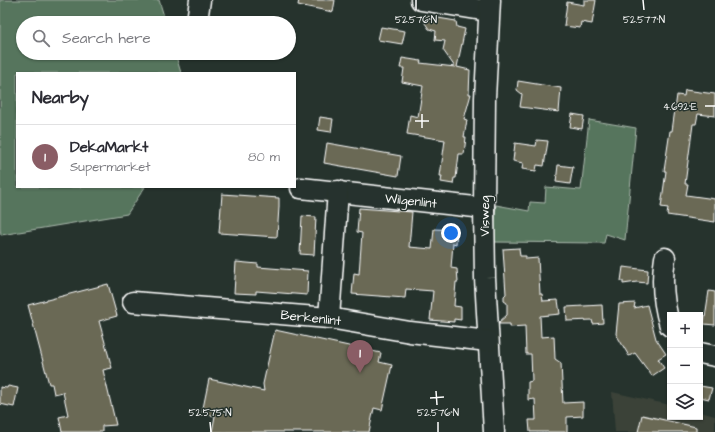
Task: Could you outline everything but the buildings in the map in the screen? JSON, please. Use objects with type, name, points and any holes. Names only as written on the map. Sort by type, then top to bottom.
[{"type":"street","points":[[421,0],[489,5]]},
{"type":"street","name":"Visweg","points":[[489,5],[484,208],[484,278],[494,432]]},
{"type":"street","name":"Wilgenlint","points":[[301,188],[484,208]]},
{"type":"street","points":[[329,318],[338,191]]},
{"type":"street","points":[[665,258],[663,293],[667,312]]},
{"type":"street","name":"Berkenlint","points":[[133,302],[329,318],[410,332],[488,342]]},
{"type":"street","points":[[703,354],[715,356]]},
{"type":"shaded area","points":[[612,392],[667,404],[667,420],[703,420],[703,413],[715,416],[715,432],[615,432]]},
{"type":"green space","points":[[0,0],[159,0],[164,16],[16,16],[16,60],[177,60],[181,72],[16,72],[16,188],[144,188],[127,214],[1,235]]},
{"type":"green space","points":[[589,120],[636,128],[625,240],[606,234],[604,243],[493,242],[496,205],[529,211],[530,202],[545,203],[546,187],[581,190]]},
{"type":"place","name":"DekaMarkt","points":[[360,373]]}]
